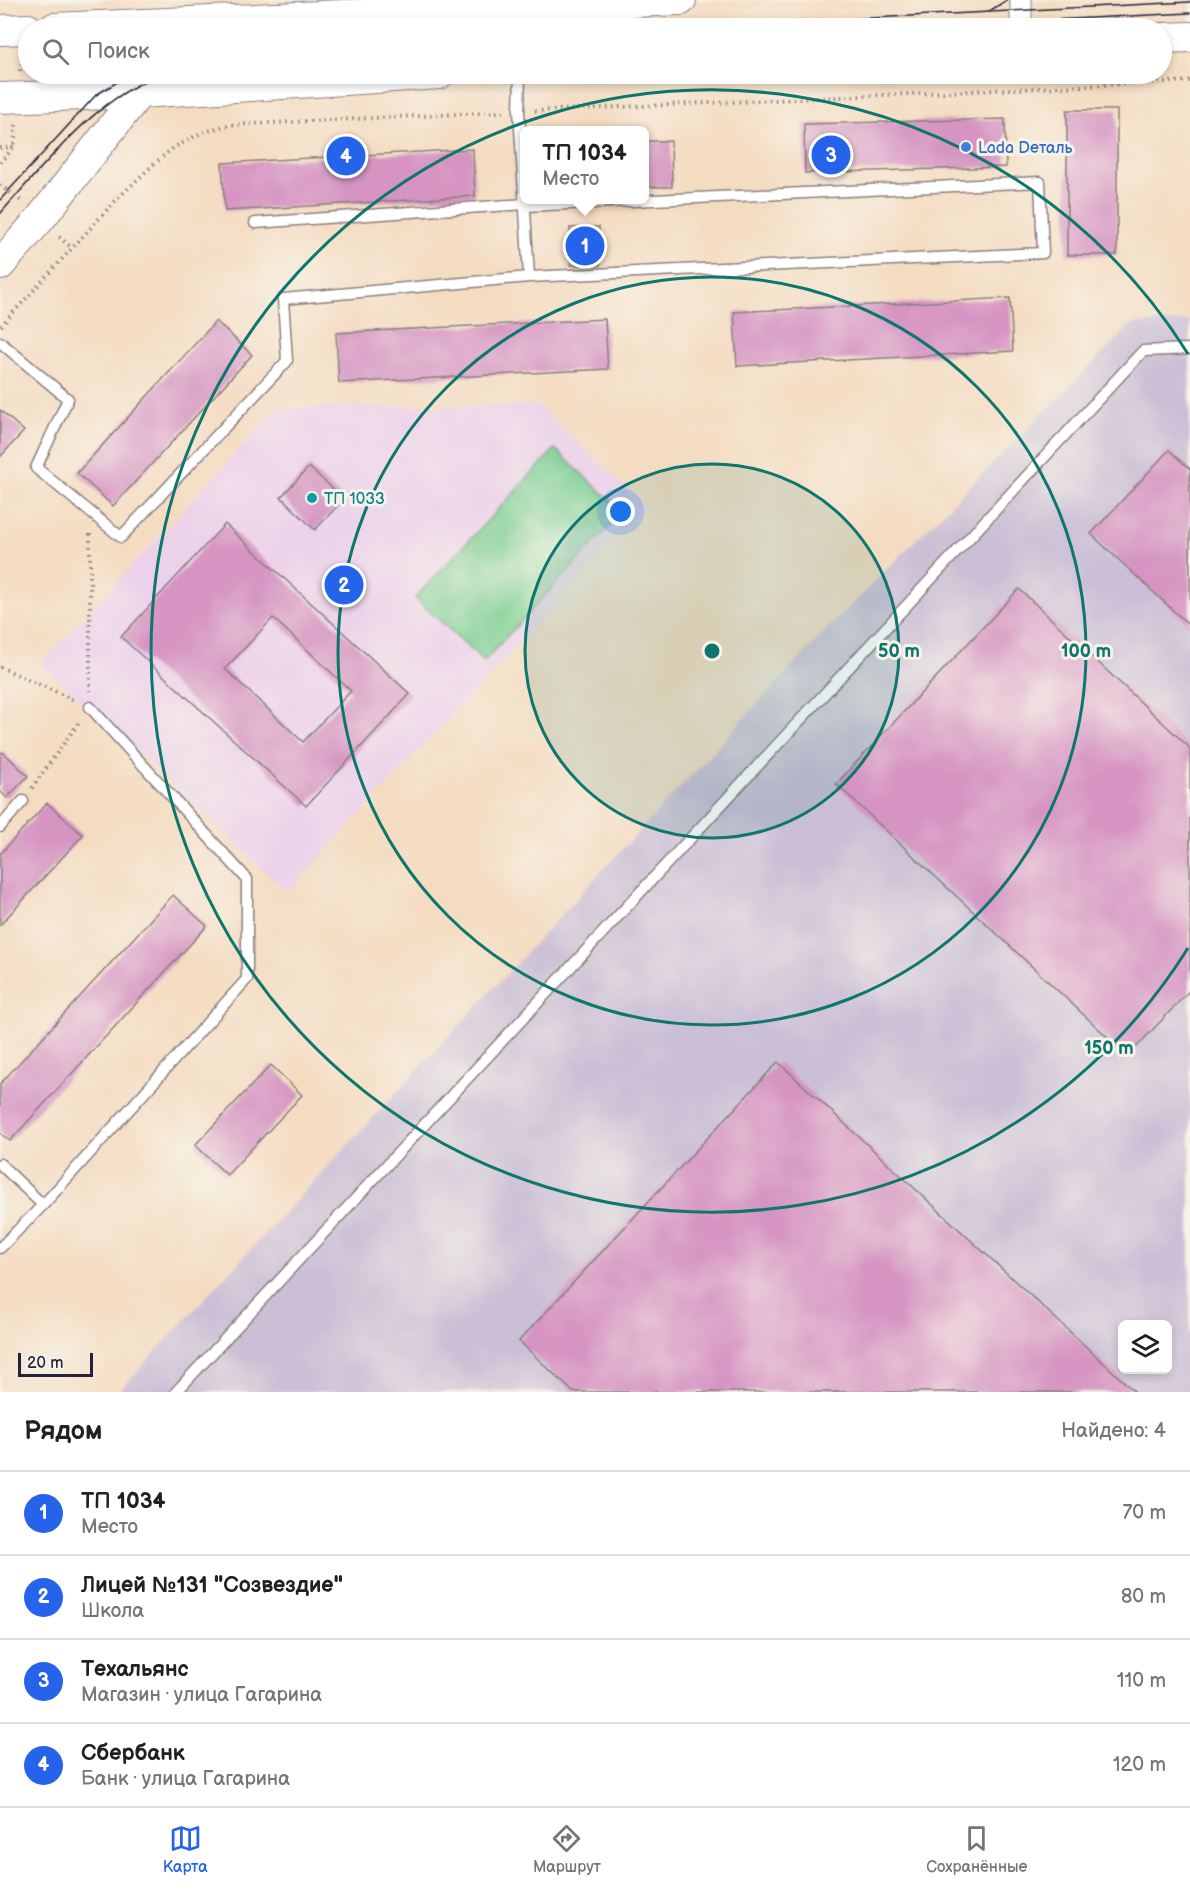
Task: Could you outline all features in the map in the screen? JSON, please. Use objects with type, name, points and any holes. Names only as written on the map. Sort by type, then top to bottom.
[{"type":"main road","points":[[342,18],[681,0]]},
{"type":"main road","points":[[0,30],[18,29]]},
{"type":"main road","points":[[1172,38],[1190,37]]},
{"type":"main road","points":[[0,98],[137,84]]},
{"type":"main road","points":[[0,265],[40,219],[146,84]]},
{"type":"street","points":[[1021,0],[1021,18]]},
{"type":"lane","points":[[520,84],[520,127]]},
{"type":"lane","points":[[0,342],[68,399],[36,468],[121,537],[286,361],[283,299],[529,277],[1043,253],[1040,182],[649,199]]},
{"type":"lane","points":[[255,223],[547,204]]},
{"type":"lane","points":[[525,205],[529,277]]},
{"type":"lane","points":[[176,1392],[1143,351],[1190,349]]},
{"type":"lane","points":[[0,1248],[43,1205],[247,980],[247,879],[90,707]]},
{"type":"lane","points":[[0,826],[23,801]]},
{"type":"lane","points":[[0,1164],[43,1205]]},
{"type":"path","points":[[1172,82],[1190,81]]},
{"type":"path","points":[[0,326],[117,199],[173,148],[201,133],[228,125],[1123,84]]},
{"type":"path","points":[[0,148],[14,147]]},
{"type":"path","points":[[23,801],[90,707],[90,512]]},
{"type":"path","points":[[0,667],[90,707]]},
{"type":"shaded area","points":[[1190,321],[1190,1392],[118,1392],[830,626],[1132,324]]},
{"type":"shaded area","points":[[537,405],[646,506],[288,892],[41,664],[278,408]]},
{"type":"green space","points":[[555,449],[623,512],[484,661],[415,598]]},
{"type":"building","points":[[1067,110],[1117,110],[1117,255],[1067,255]]},
{"type":"building","points":[[1005,119],[1006,167],[805,173],[804,124]]},
{"type":"building","points":[[649,141],[671,141],[672,187],[649,187]]},
{"type":"building","points":[[473,149],[475,196],[225,211],[222,163]]},
{"type":"building","points":[[599,227],[600,265],[571,265],[570,228]]},
{"type":"building","points":[[1010,298],[1013,351],[737,366],[734,312]]},
{"type":"building","points":[[605,319],[608,369],[339,383],[336,333]]},
{"type":"building","points":[[216,321],[252,355],[113,506],[77,473]]},
{"type":"building","points":[[0,410],[24,431],[0,457]]},
{"type":"building","points":[[1169,450],[1190,469],[1190,626],[1091,534]]},
{"type":"building","name":"ТП 1033","points":[[309,467],[344,499],[315,530],[281,497]]},
{"type":"building","points":[[225,524],[410,694],[306,806],[121,637]],"holes":[[[273,618],[351,691],[303,742],[225,669]]]},
{"type":"building","points":[[1019,589],[1190,748],[1190,990],[1128,1056],[836,784]]},
{"type":"building","points":[[3,752],[28,776],[7,798],[0,791],[0,754]]},
{"type":"building","points":[[47,803],[83,835],[0,925],[0,854]]},
{"type":"building","points":[[173,895],[207,926],[10,1141],[0,1133],[0,1084]]},
{"type":"building","points":[[778,1062],[1135,1392],[573,1392],[519,1341]]},
{"type":"building","points":[[271,1065],[302,1095],[227,1175],[195,1145]]},
{"type":"tram line","points":[[988,12],[1007,0]]},
{"type":"tram line","points":[[870,18],[1190,2]]},
{"type":"tram line","points":[[1090,18],[1190,13]]},
{"type":"tram line","points":[[0,200],[96,95],[114,84]]},
{"type":"tram line","points":[[0,214],[74,133],[118,97],[138,84]]},
{"type":"place","name":"Lada Dеталь","points":[[966,147]]},
{"type":"place","name":"Техальянс","points":[[831,155]]},
{"type":"place","name":"Сбербанк","points":[[346,156]]},
{"type":"place","name":"ТП 1034","points":[[585,246]]},
{"type":"place","name":"ТП 1033","points":[[312,498]]},
{"type":"place","name":"Лицей №131 \"Созвездие\"","points":[[344,585]]}]
